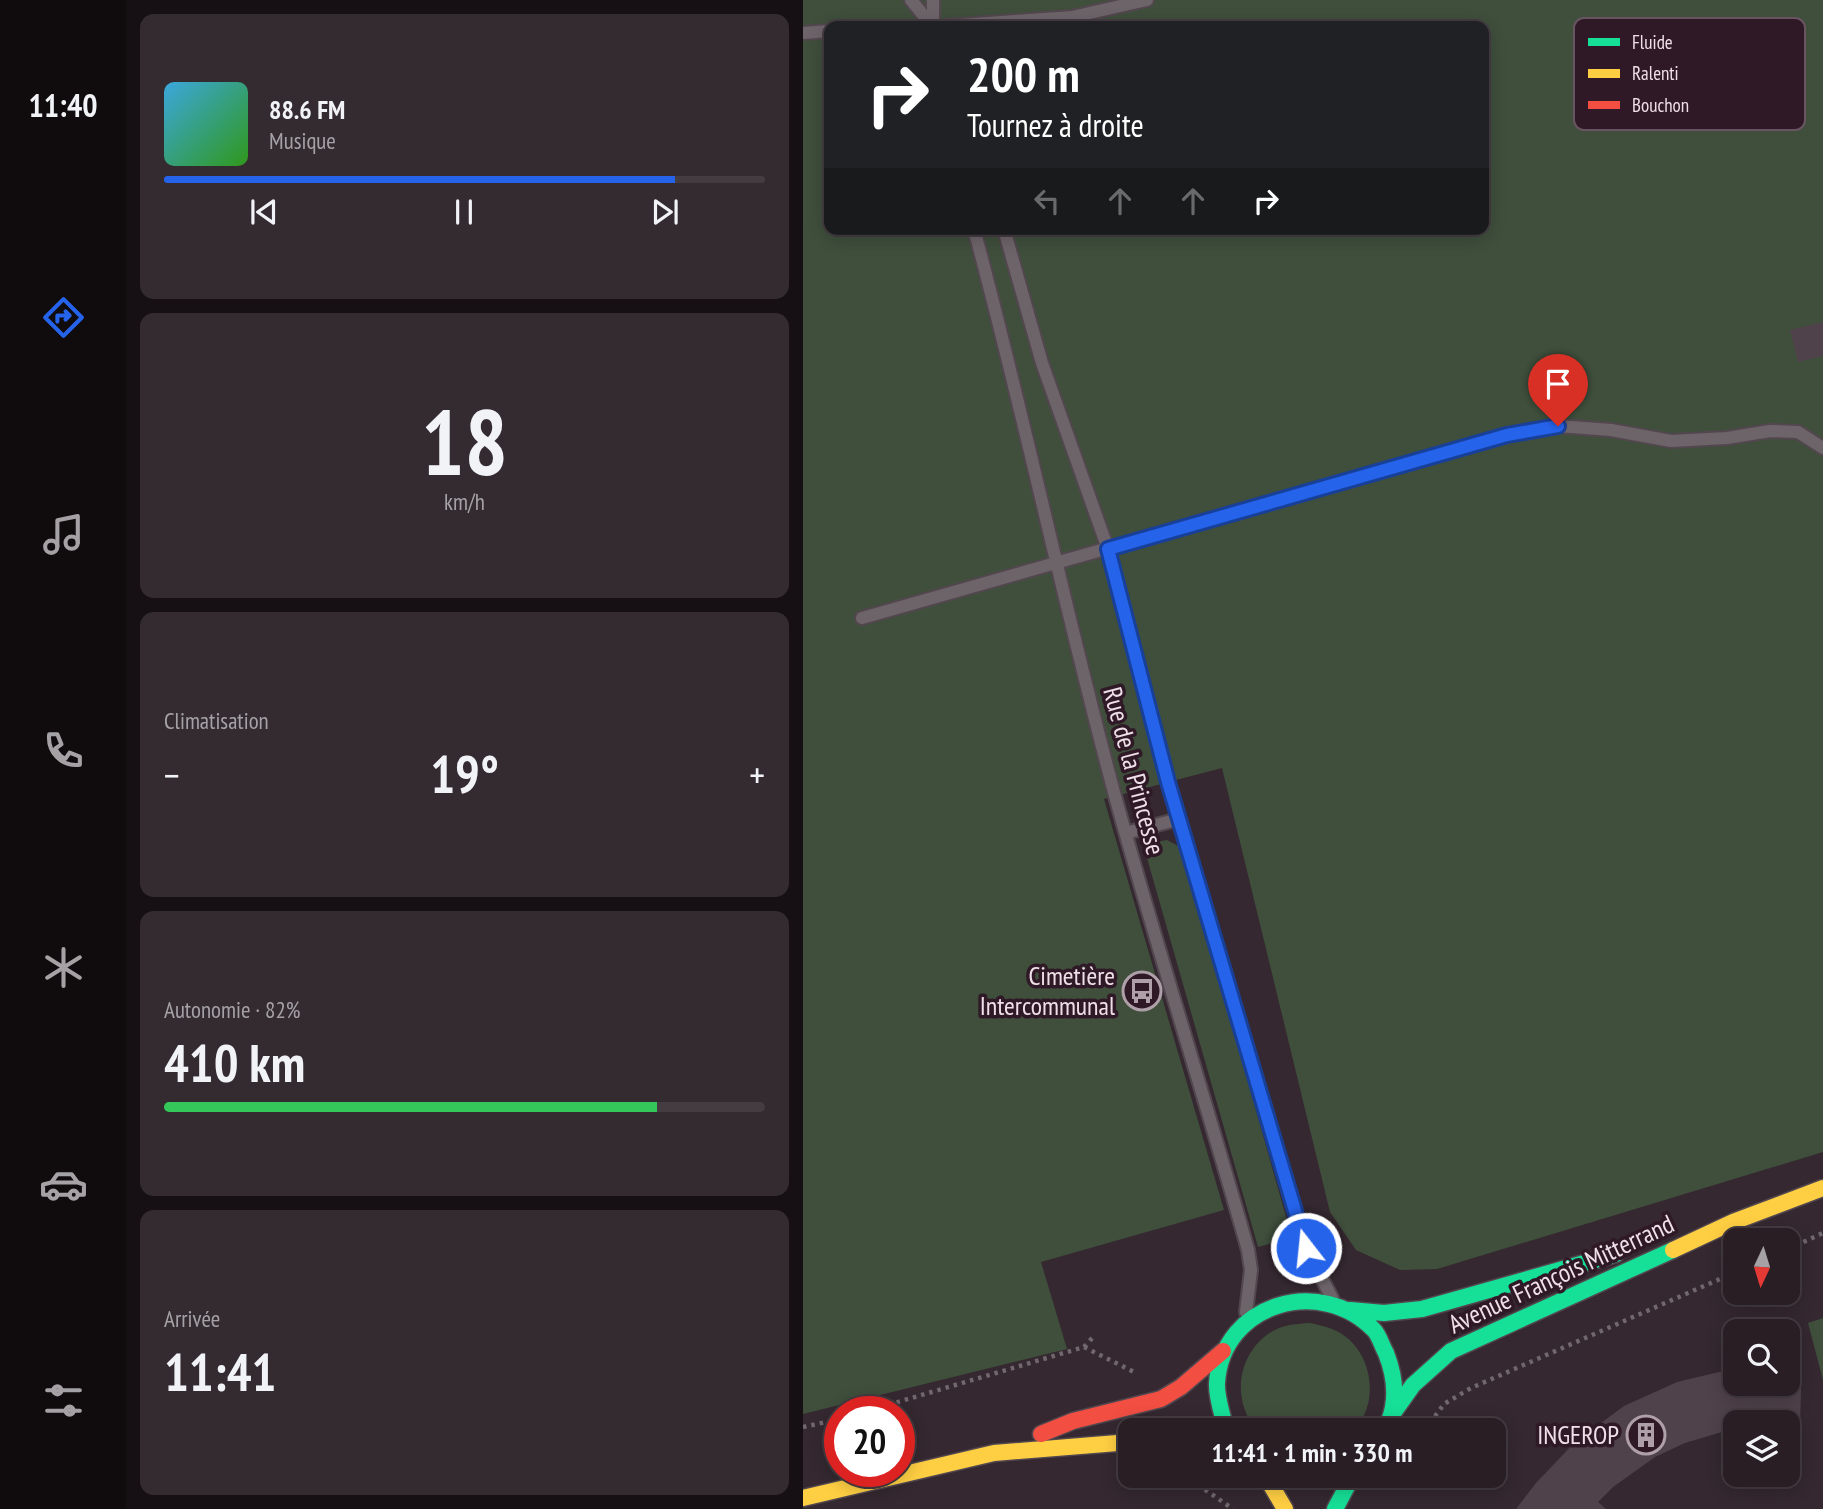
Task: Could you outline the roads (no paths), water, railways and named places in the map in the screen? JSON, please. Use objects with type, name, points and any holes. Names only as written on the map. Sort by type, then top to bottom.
[{"type":"main road","name":"Avenue François Mitterrand","points":[[1391,1418],[1413,1385],[1451,1351],[1733,1222],[1823,1188]]},
{"type":"main road","name":"Avenue François Mitterrand","points":[[1245,1321],[1269,1306],[1296,1299],[1324,1300],[1343,1307],[1384,1313],[1422,1309],[1733,1222]]},
{"type":"main road","points":[[1343,1307],[1374,1330],[1390,1356],[1396,1386],[1389,1418]]},
{"type":"main road","points":[[803,1498],[994,1453],[1073,1422],[1161,1399],[1181,1387],[1223,1351],[1245,1321]]},
{"type":"main road","points":[[1222,1418],[1218,1408],[1216,1379],[1223,1351]]},
{"type":"main road","points":[[994,1453],[1118,1443]]},
{"type":"main road","points":[[1273,1488],[1285,1509]]},
{"type":"main road","points":[[1335,1509],[1346,1488]]},
{"type":"lane","points":[[911,0],[928,21]]},
{"type":"lane","points":[[932,21],[933,0]]},
{"type":"lane","points":[[1016,21],[1072,17],[1147,0]]},
{"type":"lane","points":[[803,33],[824,32]]},
{"type":"lane","name":"Rue de la Princesse","points":[[976,235],[1011,365],[1056,565],[1126,833],[1248,1250],[1251,1270],[1245,1321]]},
{"type":"lane","name":"Rue de la Princesse","points":[[1006,235],[1042,363],[1108,549],[1179,818],[1306,1248],[1343,1307]]},
{"type":"lane","points":[[862,618],[1507,435],[1558,426],[1611,430],[1671,441],[1727,438],[1770,430],[1798,432],[1823,448]]},
{"type":"lane","points":[[1126,833],[1179,818]]},
{"type":"place","name":"Cimetière Intercommunal","points":[[1142,991]]},
{"type":"place","name":"INGEROP","points":[[1646,1435]]}]
